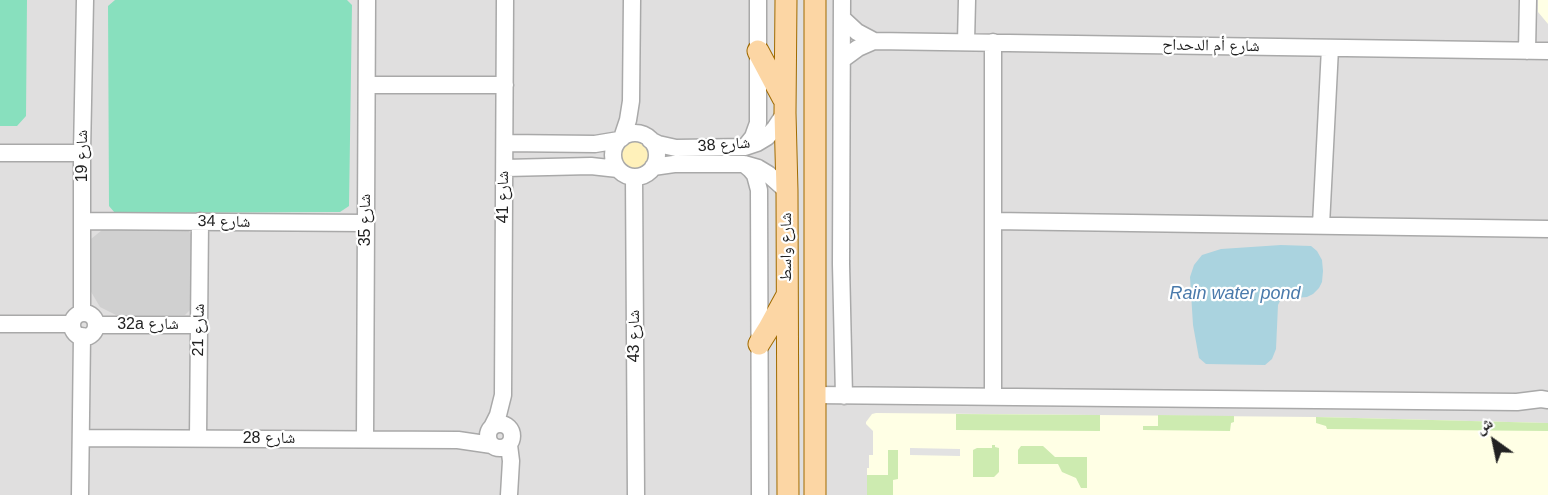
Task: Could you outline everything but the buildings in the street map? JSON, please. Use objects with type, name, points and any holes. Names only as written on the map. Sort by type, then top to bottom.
[{"type":"main road","name":"شارع واسط","points":[[786,0],[788,495]]},
{"type":"main road","name":"شارع واسط","points":[[815,495],[816,3]]},
{"type":"main road","points":[[758,51],[785,107]]},
{"type":"main road","points":[[759,344],[787,294]]},
{"type":"street","name":"شارع 19","points":[[80,495],[79,324],[83,221],[85,0]]},
{"type":"street","name":"شارع 35","points":[[365,439],[367,0]]},
{"type":"street","name":"شارع 41","points":[[505,0],[503,395],[498,437],[509,476],[509,495]]},
{"type":"street","points":[[631,101],[636,120],[655,146],[657,153],[653,167],[642,176],[634,177],[625,175],[618,169],[613,158],[615,146],[628,120],[631,101],[632,0]]},
{"type":"street","points":[[745,147],[757,128],[758,0]]},
{"type":"street","points":[[842,0],[844,396]]},
{"type":"street","points":[[966,42],[967,0]]},
{"type":"street","points":[[1527,51],[1528,0]]},
{"type":"street","points":[[843,19],[857,32],[874,41]]},
{"type":"street","points":[[843,60],[858,48],[874,41]]},
{"type":"street","name":"شارع أم الدحداح","points":[[874,41],[1548,51]]},
{"type":"street","points":[[993,42],[993,397]]},
{"type":"street","points":[[1321,225],[1330,48]]},
{"type":"street","points":[[367,85],[505,85]]},
{"type":"street","name":"شارع 38","points":[[648,138],[658,144],[676,148],[745,147],[767,137],[775,128],[785,107]]},
{"type":"street","points":[[505,143],[595,144],[620,139],[630,134],[648,138]]},
{"type":"street","points":[[0,153],[82,153]]},
{"type":"street","name":"شارع 38","points":[[653,167],[674,164],[744,164],[768,174],[787,191]]},
{"type":"street","points":[[744,164],[755,175],[759,190],[760,495]]},
{"type":"street","points":[[505,168],[591,166],[618,169]]},
{"type":"street","name":"شارع 43","points":[[634,177],[636,495]]},
{"type":"street","name":"شارع 34","points":[[83,221],[366,223]]},
{"type":"street","name":"شارع 21","points":[[198,438],[200,221]]},
{"type":"street","points":[[993,221],[1548,229]]},
{"type":"street","points":[[0,324],[79,324]]},
{"type":"street","name":"32a شارع","points":[[79,324],[88,336],[96,325],[200,325]]},
{"type":"street","points":[[815,395],[1517,402],[1548,400]]},
{"type":"street","points":[[1517,402],[1548,409]]},
{"type":"street","name":"شارع 28","points":[[81,438],[458,440],[498,437]]},
{"type":"shaded area","points":[[0,0],[1548,0],[1548,495],[0,495]]},
{"type":"shaded area","points":[[1538,0],[1548,0],[1548,24],[1538,12]]},
{"type":"shaded area","points":[[107,226],[185,226],[193,237],[193,307],[185,315],[118,316],[100,307],[90,290],[91,239]]},
{"type":"shaded area","points":[[872,414],[1316,417],[1548,423],[1548,495],[867,495],[867,468],[869,468],[869,455],[873,455],[873,431],[866,422]]},
{"type":"shaded area","points":[[910,448],[960,449],[960,456],[910,455]]},
{"type":"green space","points":[[0,0],[27,0],[26,116],[17,126],[0,126]]},
{"type":"green space","points":[[115,0],[347,0],[352,5],[349,206],[340,212],[115,213],[109,206],[108,6]]},
{"type":"green space","points":[[956,414],[1100,415],[1100,431],[956,430]]},
{"type":"green space","points":[[1158,415],[1234,416],[1234,422],[1231,423],[1230,431],[1143,430],[1143,426],[1158,426]]},
{"type":"green space","points":[[1316,417],[1548,423],[1548,431],[1327,429],[1326,426],[1316,423]]},
{"type":"green space","points":[[992,445],[999,448],[999,472],[994,477],[973,477],[973,450],[992,448]]},
{"type":"green space","points":[[1021,446],[1043,446],[1055,457],[1087,457],[1087,488],[1081,488],[1076,478],[1062,472],[1058,464],[1018,464],[1018,450]]},
{"type":"green space","points":[[888,450],[898,450],[898,479],[893,480],[893,495],[867,495],[867,475],[888,475]]},
{"type":"sand","points":[[636,140],[647,144],[651,155],[647,166],[636,170],[625,166],[621,155],[625,144]]},
{"type":"water","name":"Rain water pond","points":[[1281,245],[1311,246],[1317,251],[1322,260],[1323,271],[1319,288],[1307,297],[1280,301],[1276,349],[1272,359],[1265,365],[1206,364],[1199,358],[1193,325],[1190,277],[1194,265],[1202,255],[1221,249]]}]
